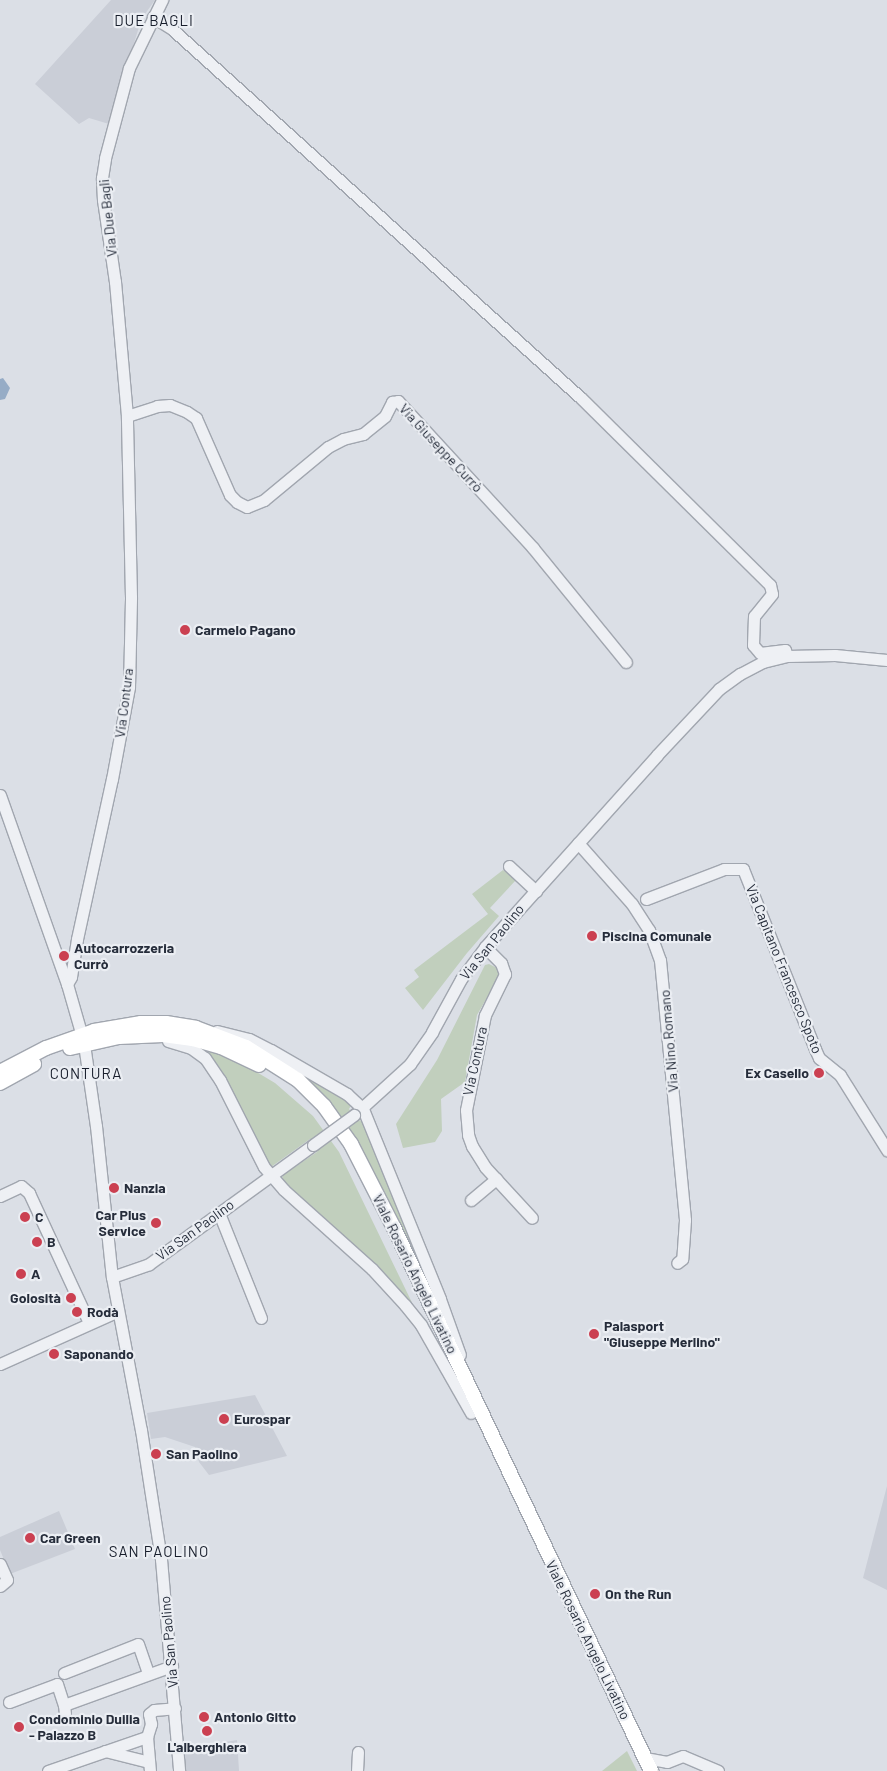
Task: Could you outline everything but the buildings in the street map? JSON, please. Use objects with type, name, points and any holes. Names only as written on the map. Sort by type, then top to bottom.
[{"type":"main road","name":"Viale Rosario Angelo Livatino","points":[[0,1072],[46,1048],[94,1031],[141,1023],[166,1023],[196,1028],[246,1047],[283,1069],[312,1093],[338,1124],[351,1144],[394,1228],[475,1410]]},
{"type":"main road","name":"Viale Rosario Angelo Livatino","points":[[0,1083],[33,1064],[72,1048],[96,1041],[142,1034],[193,1039],[232,1051],[292,1087],[317,1112],[335,1136],[356,1172],[475,1410],[644,1764],[651,1771]]},
{"type":"street","name":"Via Due Bagli","points":[[126,416],[116,282],[103,200],[102,178],[105,158],[129,68],[162,0]]},
{"type":"street","points":[[153,17],[172,29],[581,398],[770,584],[772,594],[754,616],[754,650],[760,653],[784,650],[787,656]]},
{"type":"street","name":"Via Giuseppe Currò","points":[[126,416],[157,406],[170,405],[196,418],[230,495],[237,502],[247,507],[264,500],[328,447],[343,439],[363,434],[385,416],[392,402],[398,401],[533,548],[626,662]]},
{"type":"street","name":"Via Contura","points":[[68,984],[72,977],[77,939],[112,779],[129,687],[131,597],[126,416]]},
{"type":"street","name":"Via San Paolino","points":[[112,1277],[149,1264],[359,1112],[402,1074],[422,1048],[461,979],[485,947],[657,755],[719,689],[740,674],[764,662],[787,656],[835,654],[887,660]]},
{"type":"street","points":[[0,795],[68,984],[80,1029]]},
{"type":"street","name":"Via Nino Romano","points":[[578,843],[636,910],[649,930],[660,960],[685,1220],[682,1259],[677,1263]]},
{"type":"street","points":[[509,866],[536,890]]},
{"type":"street","name":"Via Capitano Francesco Spoto","points":[[646,899],[724,868],[743,869],[819,1058],[840,1075],[887,1150]]},
{"type":"street","name":"Via Contura","points":[[485,947],[502,963],[505,974],[485,1016],[469,1090],[466,1122],[472,1146],[496,1179],[532,1218]]},
{"type":"street","points":[[196,1028],[233,1034],[257,1043],[347,1094],[359,1112],[440,1299],[475,1410]]},
{"type":"street","points":[[142,1034],[179,1043],[196,1050],[206,1058],[220,1080],[270,1176],[372,1269],[404,1305],[421,1325],[475,1410]]},
{"type":"street","name":"Via San Paolino","points":[[85,1051],[96,1126],[112,1277],[158,1533],[172,1666],[179,1771]]},
{"type":"street","points":[[471,1200],[496,1179]]},
{"type":"street","points":[[0,1196],[21,1186],[29,1193],[88,1320]]},
{"type":"street","points":[[219,1213],[261,1318]]},
{"type":"street","points":[[0,1364],[88,1320],[117,1308]]},
{"type":"street","points":[[0,1564],[7,1580],[0,1586]]},
{"type":"street","points":[[64,1674],[138,1644],[148,1673]]},
{"type":"street","points":[[9,1702],[58,1684],[64,1710],[148,1673],[172,1666]]},
{"type":"street","points":[[104,1751],[150,1767],[147,1737],[151,1712],[175,1708]]},
{"type":"street","points":[[48,1771],[147,1737]]},
{"type":"street","points":[[357,1771],[358,1752]]},
{"type":"street","points":[[644,1764],[669,1767],[683,1756],[718,1771]]},
{"type":"shaded area","points":[[111,0],[155,0],[139,27],[109,124],[89,118],[79,124],[35,84]]},
{"type":"shaded area","points":[[255,1395],[287,1456],[209,1475],[199,1462],[195,1447],[165,1437],[151,1439],[147,1413]]},
{"type":"shaded area","points":[[887,1486],[887,1590],[863,1578]]},
{"type":"shaded area","points":[[59,1511],[75,1549],[10,1574],[0,1550],[0,1537]]},
{"type":"shaded area","points":[[237,1740],[239,1771],[186,1771],[184,1749]]},
{"type":"green space","points":[[503,870],[516,880],[490,908],[499,916],[467,953],[423,1010],[405,988],[419,977],[414,970],[488,914],[472,894]]},
{"type":"green space","points":[[489,964],[497,968],[500,975],[477,1015],[465,1082],[441,1099],[442,1131],[435,1142],[403,1148],[396,1124],[437,1060],[485,965]]},
{"type":"green space","points":[[204,1048],[236,1060],[275,1083],[313,1116],[339,1152],[418,1315],[288,1188],[282,1179],[283,1175],[317,1152],[318,1149],[310,1139],[271,1167],[220,1068]]},
{"type":"green space","points":[[262,1048],[342,1094],[352,1104],[349,1109],[358,1121],[364,1120],[436,1303],[356,1140]]},
{"type":"green space","points":[[627,1751],[637,1771],[602,1771]]},
{"type":"water","points":[[3,378],[10,388],[5,399],[0,400],[0,379]]},
{"type":"place","name":"Carmelo Pagano","points":[[185,630]]},
{"type":"place","name":"Piscina Comunale","points":[[592,936]]},
{"type":"place","name":"Autocarrozzeria Currò","points":[[64,956]]},
{"type":"place","name":"Ex Casello","points":[[819,1073]]},
{"type":"place","name":"Nanzia","points":[[114,1188]]},
{"type":"place","name":"C","points":[[25,1217]]},
{"type":"place","name":"Car Plus Service","points":[[156,1223]]},
{"type":"place","name":"B","points":[[37,1242]]},
{"type":"place","name":"A","points":[[21,1274]]},
{"type":"place","name":"Golosità","points":[[71,1298]]},
{"type":"place","name":"Rodà","points":[[77,1312]]},
{"type":"place","name":"Palasport \"Giuseppe Merlino\"","points":[[594,1334]]},
{"type":"place","name":"Saponando","points":[[54,1354]]},
{"type":"place","name":"Eurospar","points":[[224,1419]]},
{"type":"place","name":"San Paolino","points":[[156,1454]]},
{"type":"place","name":"Car Green","points":[[30,1538]]},
{"type":"place","name":"On the Run","points":[[595,1594]]},
{"type":"place","name":"Antonio Gitto","points":[[204,1717]]},
{"type":"place","name":"Condominio Duilia - Palazzo B","points":[[19,1727]]},
{"type":"place","name":"L'alberghiera","points":[[207,1731]]},
{"type":"district","name":"DUE BAGLI","points":[[154,21]]},
{"type":"district","name":"CONTURA","points":[[86,1074]]},
{"type":"district","name":"SAN PAOLINO","points":[[159,1552]]}]
